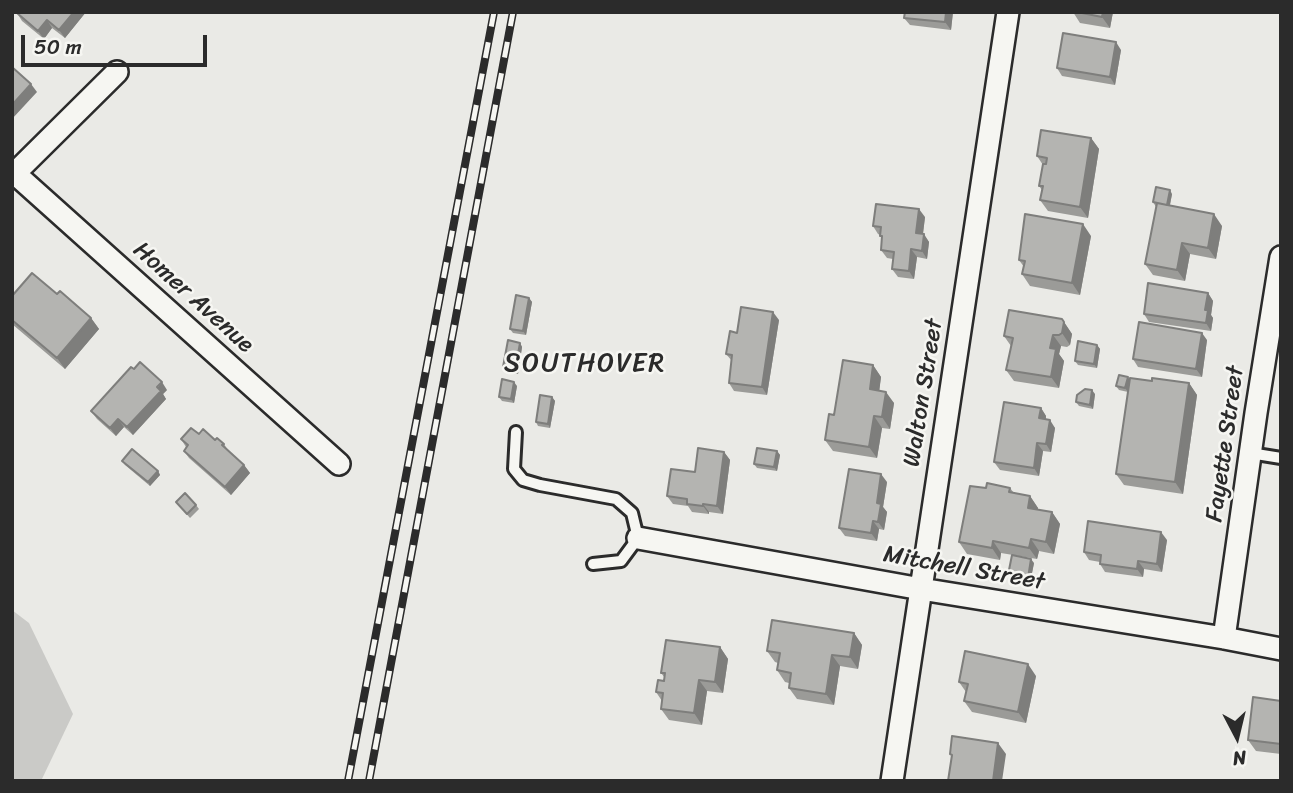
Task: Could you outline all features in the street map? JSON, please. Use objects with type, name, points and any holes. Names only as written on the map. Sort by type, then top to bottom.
[{"type":"street","name":"Walton Street","points":[[892,781],[1008,12]]},
{"type":"street","points":[[13,174],[117,72]]},
{"type":"street","name":"Homer Avenue","points":[[13,174],[339,464]]},
{"type":"street","name":"Fayette Street","points":[[1224,638],[1281,257]]},
{"type":"street","name":"Mitchell Street","points":[[638,538],[921,589],[1281,649]]},
{"type":"lane","points":[[516,432],[513,469],[523,480],[616,499],[632,513],[638,538],[621,561],[593,564]]},
{"type":"lane","points":[[1250,453],[1281,458]]},
{"type":"shaded area","points":[[12,610],[29,623],[73,714],[41,781],[12,781]]},
{"type":"building","points":[[17,12],[74,12],[59,30],[47,20],[38,31]]},
{"type":"building","points":[[905,12],[946,12],[945,22],[904,18]]},
{"type":"building","points":[[1077,12],[1103,12],[1102,17]]},
{"type":"building","points":[[1063,33],[1116,42],[1110,77],[1057,68]]},
{"type":"building","points":[[12,67],[31,84],[12,105]]},
{"type":"building","points":[[1041,130],[1091,138],[1080,207],[1040,200],[1043,186],[1039,186],[1043,164],[1046,164],[1047,158],[1037,156]]},
{"type":"building","points":[[1156,187],[1170,190],[1167,205],[1153,202]]},
{"type":"building","points":[[1157,203],[1214,214],[1208,248],[1182,243],[1177,270],[1145,264]]},
{"type":"building","points":[[876,204],[919,209],[916,233],[924,234],[922,251],[911,249],[909,271],[892,269],[894,252],[881,250],[881,227],[873,226]]},
{"type":"building","points":[[1025,214],[1083,224],[1072,283],[1022,274],[1025,261],[1019,260]]},
{"type":"building","points":[[32,273],[57,294],[60,291],[91,318],[57,358],[12,320],[12,296]]},
{"type":"building","points":[[1148,283],[1208,293],[1206,323],[1144,314]]},
{"type":"building","points":[[516,295],[529,298],[523,331],[510,329]]},
{"type":"building","points":[[741,307],[773,312],[762,387],[729,383],[732,355],[726,354],[730,331],[737,333]]},
{"type":"building","points":[[1009,310],[1062,319],[1064,322],[1062,333],[1053,335],[1050,348],[1056,349],[1051,377],[1006,370],[1013,338],[1004,336]]},
{"type":"building","points":[[1139,322],[1202,333],[1196,369],[1133,359]]},
{"type":"building","points":[[508,340],[520,343],[515,370],[503,367]]},
{"type":"building","points":[[1078,341],[1097,345],[1094,364],[1075,361]]},
{"type":"building","points":[[843,360],[873,365],[870,389],[886,392],[882,417],[874,416],[869,447],[825,440],[829,414],[834,415]]},
{"type":"building","points":[[140,362],[162,382],[157,387],[161,391],[127,427],[118,419],[110,428],[91,411],[131,367],[134,369]]},
{"type":"building","points":[[1119,375],[1128,377],[1125,388],[1116,386]]},
{"type":"building","points":[[1130,378],[1189,383],[1175,482],[1116,474]]},
{"type":"building","points":[[502,379],[514,382],[511,399],[499,397]]},
{"type":"building","points":[[1085,389],[1092,390],[1090,405],[1076,402],[1077,395]]},
{"type":"building","points":[[540,395],[552,397],[548,424],[536,422]]},
{"type":"building","points":[[1004,402],[1041,408],[1039,418],[1050,420],[1046,444],[1037,443],[1034,468],[994,462]]},
{"type":"building","points":[[191,428],[199,434],[203,429],[215,440],[217,438],[244,465],[225,487],[184,451],[188,445],[181,439]]},
{"type":"building","points":[[698,448],[724,452],[717,506],[687,504],[687,499],[667,496],[671,469],[695,472]]},
{"type":"building","points":[[757,448],[777,451],[774,467],[754,464]]},
{"type":"building","points":[[132,449],[158,471],[148,482],[122,461]]},
{"type":"building","points":[[849,469],[881,474],[877,503],[881,504],[878,522],[873,521],[871,533],[839,528]]},
{"type":"building","points":[[987,483],[1010,488],[1009,492],[1030,496],[1028,508],[1052,512],[1046,542],[1031,539],[1029,548],[993,541],[992,548],[959,542],[970,486],[986,488]]},
{"type":"building","points":[[185,493],[196,505],[187,514],[176,502]]},
{"type":"building","points":[[1088,521],[1161,532],[1157,564],[1138,561],[1137,569],[1100,564],[1101,555],[1084,552]]},
{"type":"building","points":[[1012,555],[1031,559],[1028,578],[1008,575]]},
{"type":"building","points":[[772,620],[854,633],[850,657],[832,655],[826,694],[789,688],[791,673],[777,670],[780,653],[767,651]]},
{"type":"building","points":[[666,640],[720,647],[715,682],[699,680],[694,713],[661,709],[663,693],[656,692],[658,680],[664,681],[665,673],[661,673]]},
{"type":"building","points":[[965,651],[1028,664],[1018,712],[964,701],[968,684],[959,682]]},
{"type":"building","points":[[1253,697],[1281,701],[1281,744],[1248,740]]},
{"type":"building","points":[[952,736],[998,743],[993,781],[948,781]]},
{"type":"railway","points":[[348,781],[494,12]]},
{"type":"railway","points":[[369,781],[513,12]]},
{"type":"district","name":"SOUTHOVER","points":[[585,364]]}]
